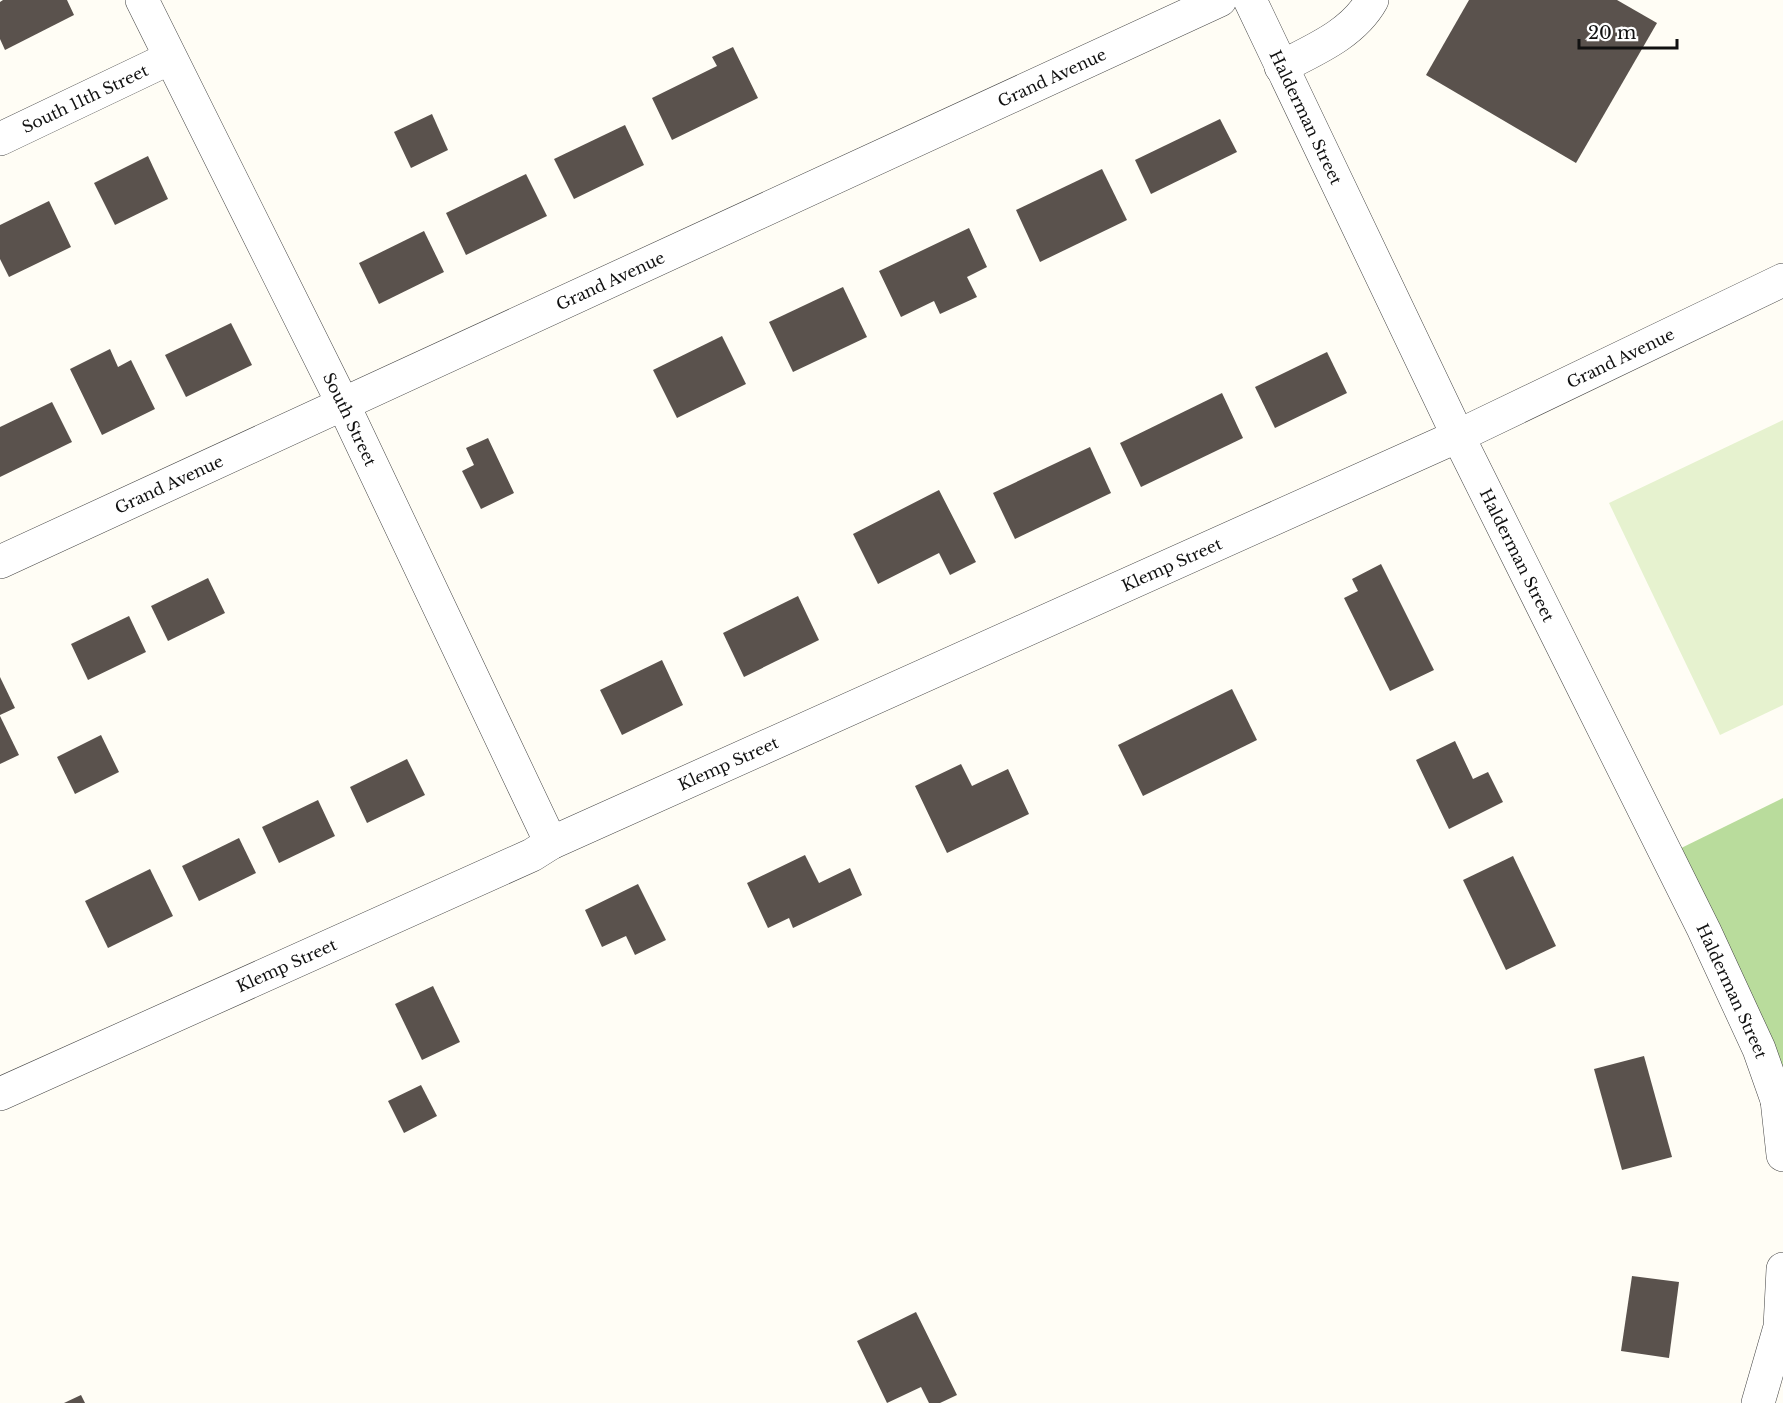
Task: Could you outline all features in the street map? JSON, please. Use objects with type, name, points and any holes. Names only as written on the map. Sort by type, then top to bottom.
[{"type":"street","name":"South Street","points":[[142,0],[343,404],[551,843]]},
{"type":"street","name":"Grand Avenue","points":[[0,562],[1220,0]]},
{"type":"street","name":"Halderman Street","points":[[1250,0],[1458,436],[1704,930],[1759,1049],[1780,1106],[1783,1155]]},
{"type":"street","points":[[1281,67],[1340,35],[1368,8],[1372,0]]},
{"type":"street","name":"South 11th Street","points":[[0,138],[170,58]]},
{"type":"street","name":"Grand Avenue","points":[[1458,436],[1783,280]]},
{"type":"street","name":"Klemp Street","points":[[0,1094],[532,855],[551,843],[1458,436]]},
{"type":"street","points":[[1758,1403],[1782,1327],[1783,1269]]},
{"type":"green space","points":[[1783,420],[1783,705],[1720,735],[1609,503]]},
{"type":"green space","points":[[1783,798],[1783,1112],[1667,855]]},
{"type":"building","points":[[3,0],[67,0],[74,15],[5,50],[0,39],[0,2]]},
{"type":"building","points":[[1469,0],[1617,0],[1657,23],[1576,163],[1426,75]]},
{"type":"building","points":[[733,47],[758,98],[672,140],[652,98],[717,66],[712,57]]},
{"type":"building","points":[[432,114],[448,150],[411,168],[394,132]]},
{"type":"building","points":[[1220,119],[1237,152],[1151,194],[1135,160]]},
{"type":"building","points":[[625,125],[644,165],[574,199],[554,159]]},
{"type":"building","points":[[148,156],[168,199],[115,225],[94,183]]},
{"type":"building","points":[[1102,169],[1127,220],[1040,262],[1016,210]]},
{"type":"building","points":[[526,174],[547,216],[466,255],[446,213]]},
{"type":"building","points":[[49,201],[71,247],[9,277],[0,259],[0,225]]},
{"type":"building","points":[[969,228],[987,267],[967,277],[977,297],[940,314],[934,301],[901,317],[879,271]]},
{"type":"building","points":[[424,231],[444,272],[379,304],[359,263]]},
{"type":"building","points":[[843,287],[867,337],[793,372],[769,322]]},
{"type":"building","points":[[231,323],[252,365],[186,397],[165,355]]},
{"type":"building","points":[[722,336],[746,384],[677,418],[653,370]]},
{"type":"building","points":[[110,349],[118,367],[131,360],[155,409],[102,435],[70,369]]},
{"type":"building","points":[[1327,352],[1347,393],[1275,428],[1255,387]]},
{"type":"building","points":[[1222,393],[1243,438],[1141,487],[1120,443]]},
{"type":"building","points":[[52,402],[72,442],[0,477],[0,427]]},
{"type":"building","points":[[488,438],[514,493],[481,509],[462,471],[474,465],[466,448]]},
{"type":"building","points":[[1090,447],[1111,493],[1015,539],[993,493]]},
{"type":"building","points":[[939,490],[976,562],[950,575],[939,553],[878,584],[853,534]]},
{"type":"building","points":[[1381,564],[1434,670],[1390,691],[1344,598],[1358,591],[1352,579]]},
{"type":"building","points":[[208,578],[225,613],[168,641],[151,606]]},
{"type":"building","points":[[798,596],[819,640],[744,677],[723,633]]},
{"type":"building","points":[[129,616],[146,652],[88,680],[71,644]]},
{"type":"building","points":[[662,660],[683,705],[622,735],[600,690]]},
{"type":"building","points":[[0,677],[15,708],[0,715]]},
{"type":"building","points":[[1232,689],[1257,740],[1143,796],[1118,745]]},
{"type":"building","points":[[0,716],[19,755],[0,764]]},
{"type":"building","points":[[101,735],[119,772],[75,794],[57,757]]},
{"type":"building","points":[[1455,741],[1473,779],[1488,772],[1503,802],[1449,829],[1416,760]]},
{"type":"building","points":[[407,759],[425,795],[367,823],[350,787]]},
{"type":"building","points":[[961,764],[972,786],[1008,769],[1029,814],[947,853],[915,786]]},
{"type":"building","points":[[318,800],[335,836],[279,863],[262,827]]},
{"type":"building","points":[[239,838],[256,873],[199,901],[182,866]]},
{"type":"building","points":[[805,855],[819,883],[850,868],[862,895],[793,928],[789,918],[768,928],[747,883]]},
{"type":"building","points":[[1513,856],[1556,946],[1506,970],[1463,880]]},
{"type":"building","points":[[150,869],[173,916],[108,948],[85,901]]},
{"type":"building","points":[[638,884],[666,940],[635,955],[626,936],[602,947],[585,910]]},
{"type":"building","points":[[433,986],[460,1042],[422,1060],[395,1004]]},
{"type":"building","points":[[1644,1056],[1672,1157],[1622,1170],[1594,1069]]},
{"type":"building","points":[[421,1085],[437,1116],[404,1133],[388,1101]]},
{"type":"building","points":[[1632,1276],[1679,1282],[1669,1358],[1621,1351]]},
{"type":"building","points":[[916,1312],[957,1395],[940,1403],[929,1403],[921,1387],[887,1403],[857,1341]]},
{"type":"building","points":[[81,1395],[85,1403],[64,1403]]}]
